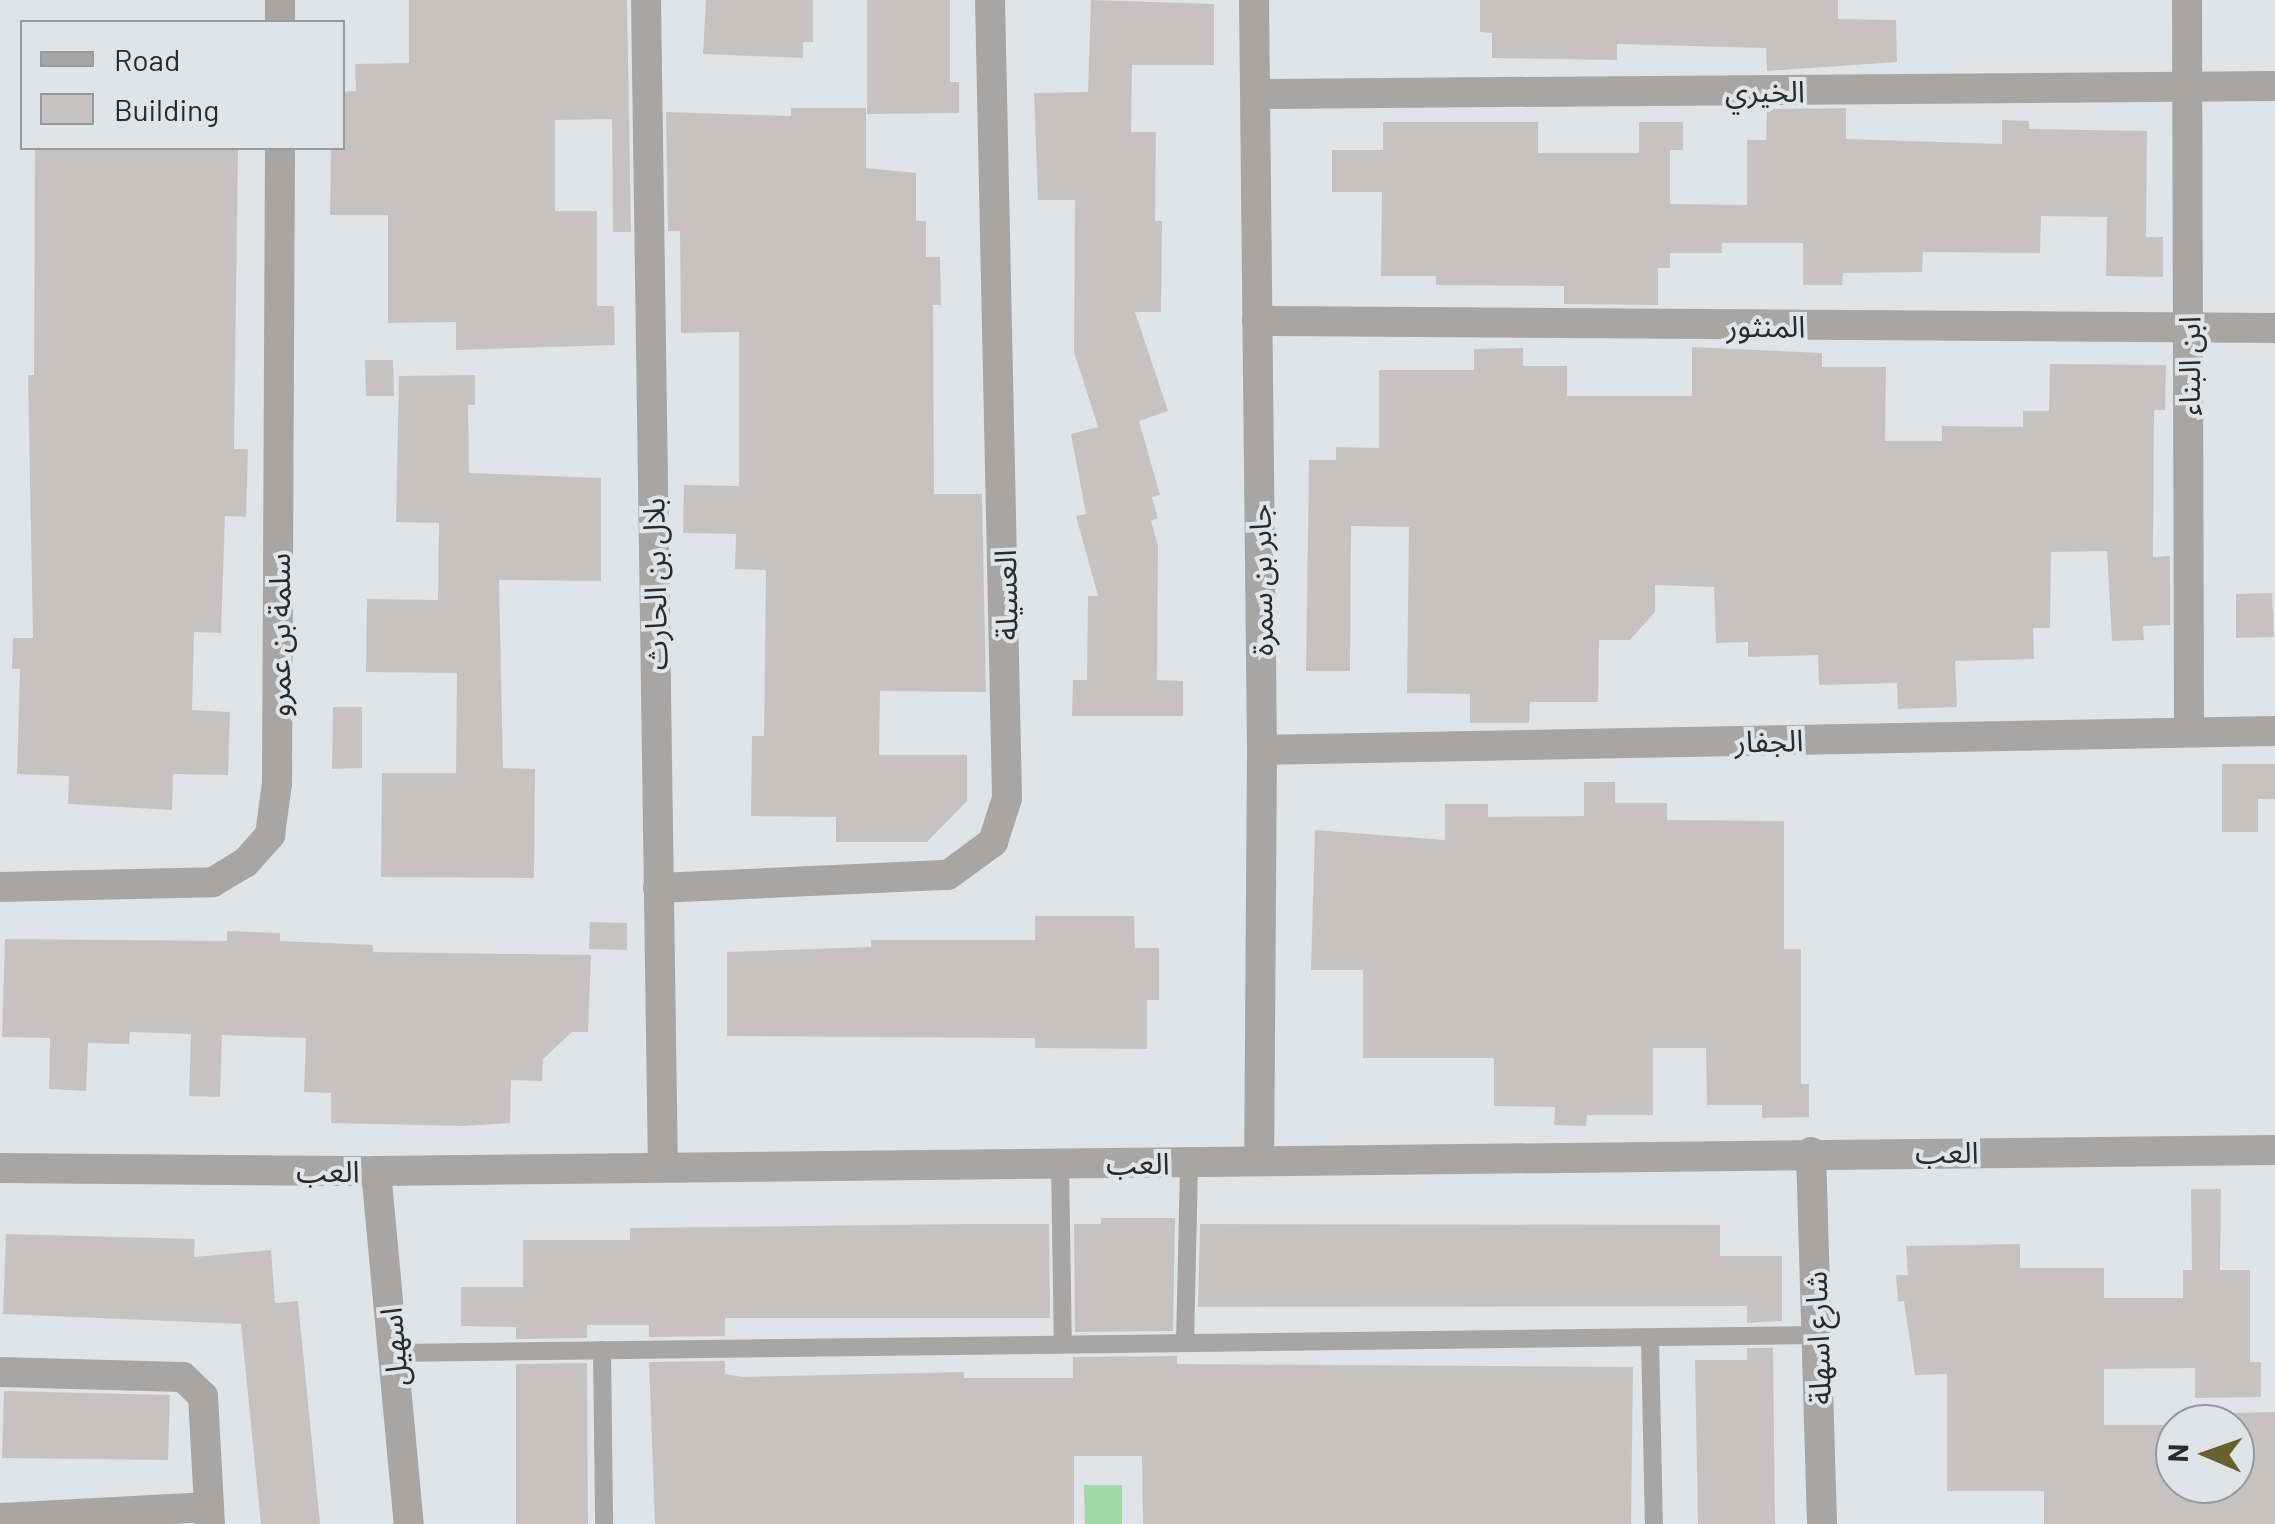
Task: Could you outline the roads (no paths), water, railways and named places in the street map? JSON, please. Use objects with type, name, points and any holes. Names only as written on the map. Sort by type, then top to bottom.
[{"type":"street","name":"بلال بن الحارث","points":[[646,0],[663,1167]]},
{"type":"street","name":"العسيلة","points":[[658,888],[948,875],[993,842],[1008,798],[990,0]]},
{"type":"street","name":"جابر بن سمرة","points":[[1254,0],[1262,750],[1259,1161]]},
{"type":"street","name":"ابن البناء","points":[[2187,0],[2189,732]]},
{"type":"street","name":"الخيري","points":[[1255,94],[2275,86]]},
{"type":"street","name":"سلمة بن عمرو","points":[[0,888],[213,882],[245,863],[270,836],[277,784],[280,150]]},
{"type":"street","name":"المنثور","points":[[1258,321],[2275,328]]},
{"type":"street","name":"الجفار","points":[[1262,750],[2275,731]]},
{"type":"street","name":"العب","points":[[0,1168],[376,1170],[2275,1150]]},
{"type":"street","name":"شارع اسهلة","points":[[1811,1152],[1822,1524]]},
{"type":"street","name":"اسهيل","points":[[376,1170],[409,1524]]},
{"type":"street","points":[[0,1372],[184,1378],[203,1396],[210,1516],[0,1518]]},
{"type":"lane","points":[[1060,1162],[1063,1344]]},
{"type":"lane","points":[[1184,1343],[1189,1162]]},
{"type":"lane","points":[[393,1353],[1817,1335]]},
{"type":"lane","points":[[1650,1338],[1654,1524]]},
{"type":"lane","points":[[602,1350],[604,1524]]}]
